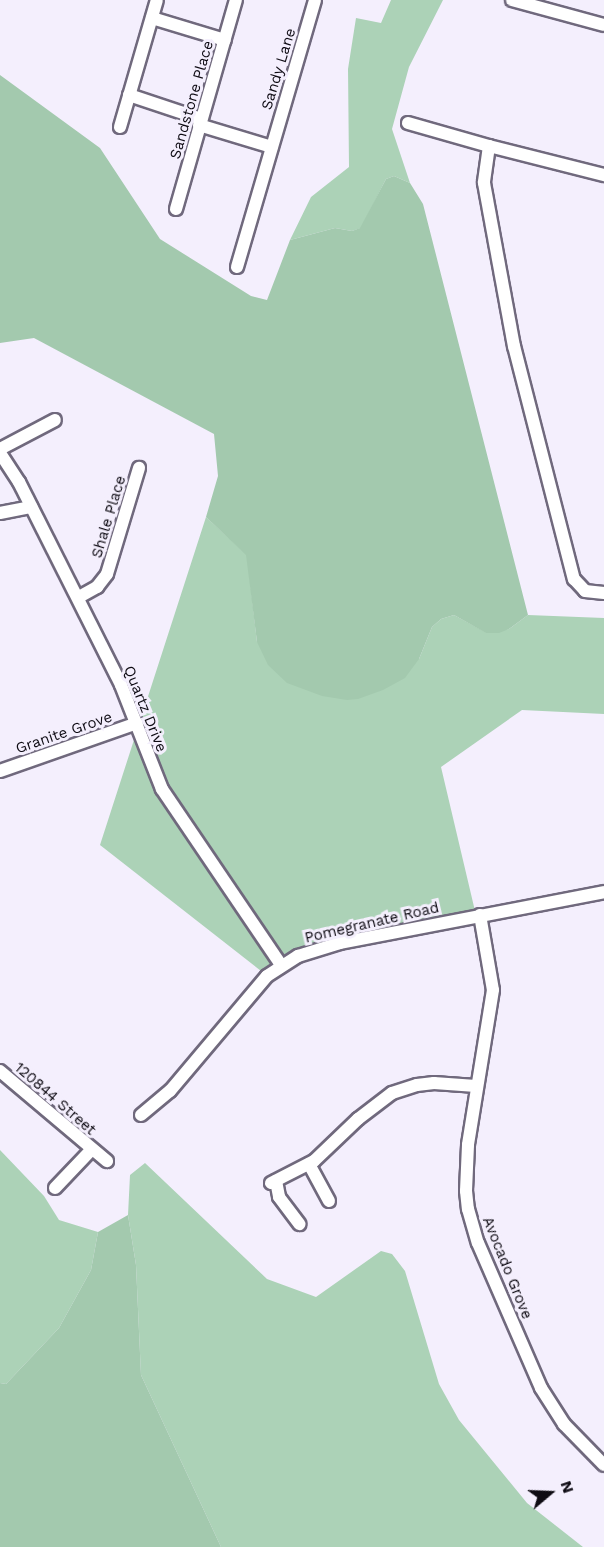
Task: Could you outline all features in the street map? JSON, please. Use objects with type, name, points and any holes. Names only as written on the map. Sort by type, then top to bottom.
[{"type":"street","points":[[120,127],[158,0]]},
{"type":"street","name":"Sandstone Place","points":[[176,208],[236,0]]},
{"type":"street","name":"Sandy Lane","points":[[237,267],[315,0]]},
{"type":"street","points":[[512,0],[604,25]]},
{"type":"street","points":[[152,18],[225,40]]},
{"type":"street","points":[[129,95],[272,147]]},
{"type":"street","points":[[408,123],[604,175]]},
{"type":"street","points":[[489,146],[485,165],[485,189],[514,346],[574,579],[585,591],[604,593]]},
{"type":"street","points":[[0,451],[55,420]]},
{"type":"street","name":"Quartz Drive","points":[[0,451],[19,482],[79,597],[137,723],[155,774],[170,803],[281,965]]},
{"type":"street","name":"Shale Place","points":[[79,597],[97,587],[107,574],[140,468]]},
{"type":"street","points":[[0,513],[31,507]]},
{"type":"street","name":"Granite Grove","points":[[0,771],[137,723]]},
{"type":"street","name":"Pomegranate Road","points":[[141,1115],[170,1091],[267,976],[281,965],[315,949],[340,942],[604,892]]},
{"type":"street","name":"Avocado Grove","points":[[480,915],[494,990],[476,1086],[468,1145],[466,1191],[478,1243],[541,1388],[564,1424],[604,1465]]},
{"type":"street","name":"120844 Street","points":[[0,1071],[91,1150],[107,1161]]},
{"type":"street","points":[[299,1224],[279,1197],[273,1182],[309,1164],[365,1113],[392,1093],[417,1085],[434,1083],[476,1086]]},
{"type":"street","name":"120844 Street","points":[[55,1188],[91,1150]]},
{"type":"street","points":[[309,1164],[329,1201]]},
{"type":"green space","points":[[391,0],[443,0],[409,67],[392,129],[410,183],[394,176],[386,179],[361,228],[352,231],[335,228],[290,240],[311,197],[349,167],[348,69],[356,18],[381,23]]},
{"type":"green space","points":[[0,75],[100,148],[160,239],[251,296],[267,300],[290,240],[335,228],[352,231],[360,228],[386,179],[394,176],[410,183],[423,204],[528,615],[509,629],[499,633],[486,633],[454,615],[441,619],[432,627],[419,659],[405,678],[383,690],[358,699],[347,700],[322,696],[287,683],[268,665],[257,642],[246,555],[206,517],[218,476],[214,434],[34,338],[0,343]]},
{"type":"green space","points":[[206,517],[247,555],[257,642],[419,659],[432,627],[441,619],[454,615],[487,633],[509,629],[528,615],[604,618],[604,714],[522,710],[441,767],[475,911],[319,941],[283,955],[261,971],[100,845]]},
{"type":"green space","points":[[0,1150],[44,1196],[59,1220],[98,1232],[91,1270],[59,1328],[6,1384],[0,1383]]},
{"type":"green space","points":[[145,1163],[267,1279],[316,1297],[381,1251],[392,1254],[405,1271],[439,1384],[459,1420],[527,1503],[583,1547],[221,1547],[141,1375],[136,1265],[128,1215],[130,1175]]},
{"type":"green space","points":[[128,1215],[136,1265],[141,1375],[221,1547],[0,1547],[0,1383],[6,1384],[59,1328],[91,1270],[98,1232]]}]
